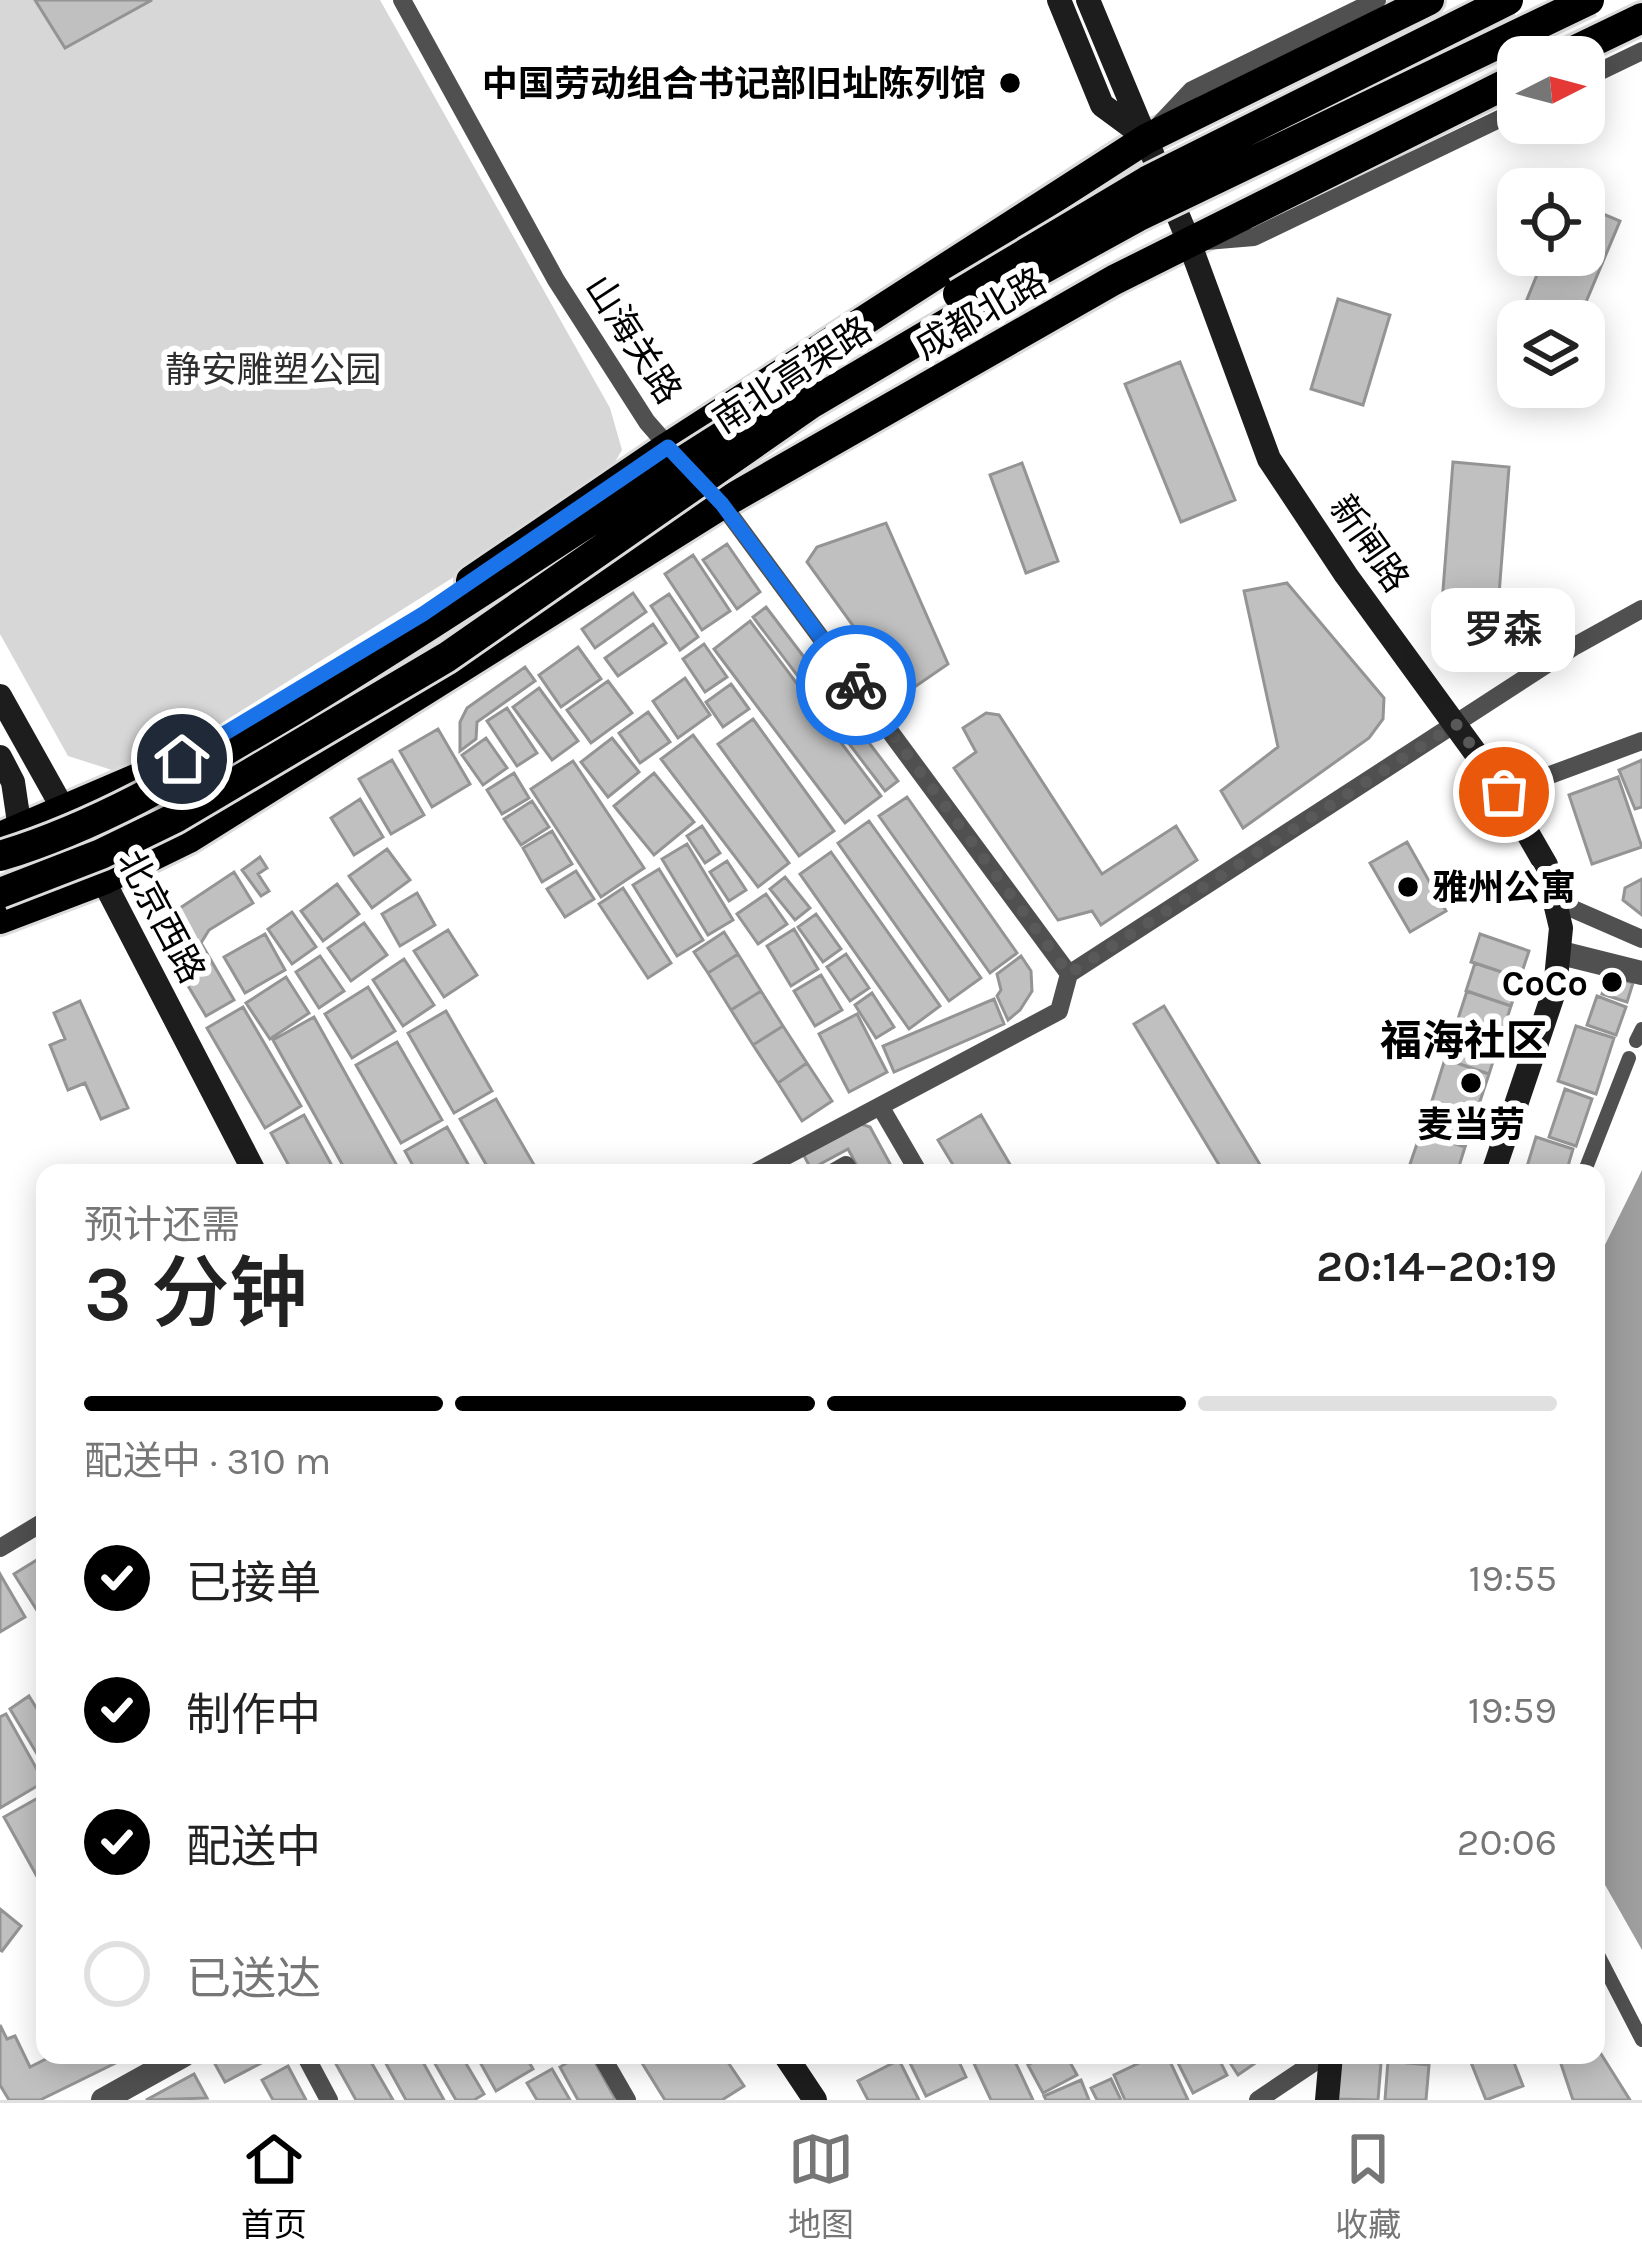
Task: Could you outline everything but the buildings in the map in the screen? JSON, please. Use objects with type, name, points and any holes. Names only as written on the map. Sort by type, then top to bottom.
[{"type":"main road","name":"新闸路","points":[[1059,0],[1102,105],[1146,139]]},
{"type":"main road","name":"新闸路","points":[[1088,0],[1190,242],[1269,459],[1346,575],[1504,792],[1534,840],[1557,902],[1561,952],[1545,1023],[1496,1164]]},
{"type":"main road","name":"成都北路","points":[[10,833],[151,776],[213,742],[423,614],[668,447],[1146,139],[1429,0]]},
{"type":"main road","name":"南北高架路","points":[[0,856],[85,825],[159,790],[428,629],[740,424],[1147,181],[1508,0]]},
{"type":"main road","name":"南北高架路","points":[[0,892],[101,854],[175,818],[448,657],[812,403],[985,302],[1137,217],[1589,0]]},
{"type":"main road","points":[[1605,36],[1642,18]]},
{"type":"main road","name":"成都北路","points":[[0,919],[103,880],[189,838],[722,504],[1114,280],[1497,88]]},
{"type":"main road","name":"北京西路","points":[[0,696],[103,880],[250,1164]]},
{"type":"main road","points":[[0,758],[13,782],[10,833]]},
{"type":"main road","points":[[790,2064],[814,2100]]},
{"type":"main road","points":[[1327,2100],[1328,2064]]},
{"type":"street","name":"山海关路","points":[[402,0],[556,280],[647,422],[722,504],[1069,974]]},
{"type":"street","name":"成都北路","points":[[1146,139],[1192,90],[1377,0]]},
{"type":"street","points":[[1605,69],[1642,51]]},
{"type":"street","name":"成都北路","points":[[1190,242],[1253,237],[1497,120]]},
{"type":"street","points":[[771,1164],[1059,1011],[1069,974],[1575,646],[1642,609]]},
{"type":"street","points":[[1504,792],[1642,741]]},
{"type":"street","points":[[1557,902],[1642,939]]},
{"type":"street","points":[[1561,952],[1642,973]]},
{"type":"street","points":[[1588,1164],[1629,1058]]},
{"type":"street","points":[[880,1106],[914,1164]]},
{"type":"street","points":[[0,1548],[36,1526]]},
{"type":"street","points":[[1605,1968],[1642,2040]]},
{"type":"street","points":[[103,2100],[168,2064]]},
{"type":"street","points":[[310,2064],[329,2100]]},
{"type":"street","points":[[607,2064],[627,2100]]},
{"type":"street","points":[[1258,2100],[1314,2064]]},
{"type":"green space","name":"静安雕塑公园","points":[[0,0],[380,0],[610,408],[622,450],[602,484],[166,758],[115,771],[68,756],[0,634]]},
{"type":"shaded area","points":[[1642,1170],[1642,1950],[1605,1885],[1605,1245]]},
{"type":"way so far","points":[[856,685],[1069,974],[1456,724],[1504,792]]},
{"type":"place","name":"中国劳动组合书记部旧址陈列馆","points":[[1010,83]]},
{"type":"place","name":"罗森","points":[[1504,792]]},
{"type":"place","name":"雅州公寓","points":[[1408,887]]},
{"type":"place","name":"CoCo","points":[[1612,982]]},
{"type":"place","name":"麦当劳","points":[[1471,1083]]},
{"type":"district","name":"福海社区","points":[[1464,1040]]},
{"type":"route","points":[[182,759],[423,614],[668,447],[722,504],[856,685]]}]
